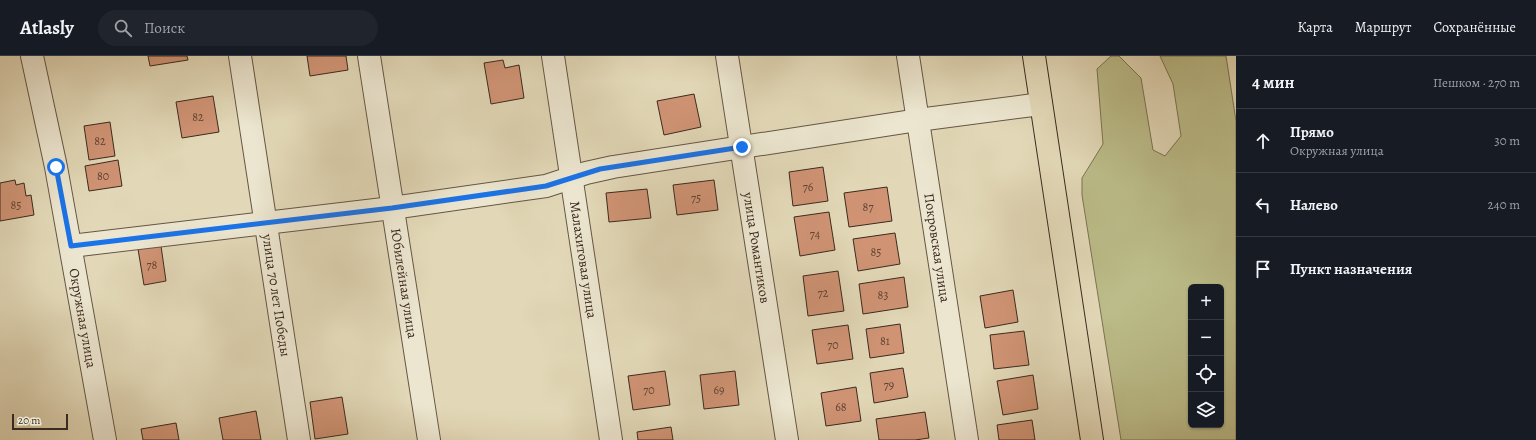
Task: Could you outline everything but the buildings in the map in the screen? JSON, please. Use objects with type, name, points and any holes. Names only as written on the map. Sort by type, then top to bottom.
[{"type":"main road","points":[[1034,56],[1092,440]]},
{"type":"street","name":"Окружная улица","points":[[32,56],[71,246],[105,440]]},
{"type":"street","name":"улица 70 лет Победы","points":[[240,56],[298,440]]},
{"type":"street","name":"Юбилейная улица","points":[[369,56],[429,440]]},
{"type":"street","name":"Малахитовая улица","points":[[553,56],[611,440]]},
{"type":"street","name":"улица Романтиков","points":[[728,56],[787,440]]},
{"type":"street","name":"Покровская улица","points":[[908,56],[967,440]]},
{"type":"street","points":[[71,246],[392,208],[546,186],[613,167],[918,120],[1041,104]]},
{"type":"green space","points":[[1111,56],[1119,56],[1141,78],[1153,150],[1165,156],[1181,136],[1173,84],[1160,56],[1226,56],[1236,121],[1236,440],[1121,440],[1082,195],[1082,178],[1103,144],[1097,69]]},
{"type":"route","points":[[56,167],[71,246],[392,208],[546,186],[600,169],[742,147]]}]
